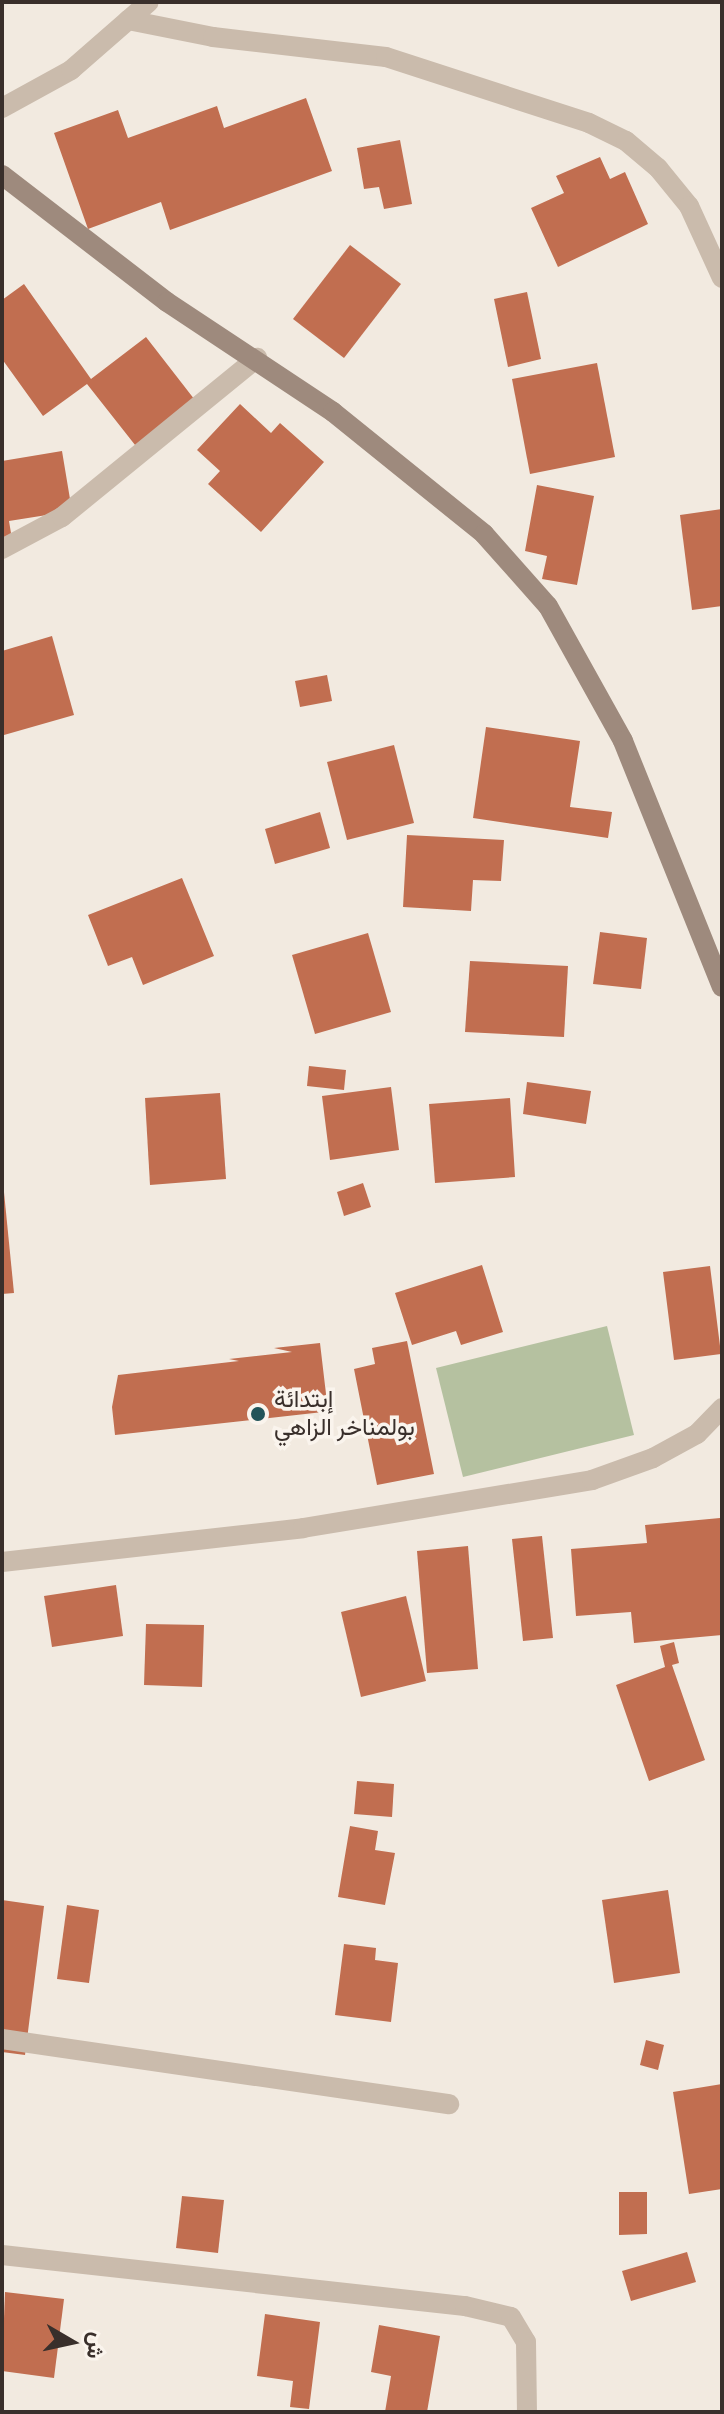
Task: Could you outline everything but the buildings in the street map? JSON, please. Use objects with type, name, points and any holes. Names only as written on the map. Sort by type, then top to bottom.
[{"type":"street","points":[[2,108],[71,70],[149,2]]},
{"type":"street","points":[[128,20],[213,37],[386,57],[589,123],[626,141],[658,168],[696,218],[722,278]]},
{"type":"street","points":[[2,175],[167,302],[257,358],[484,534],[548,606],[623,741],[722,987]]},
{"type":"street","points":[[2,549],[62,517],[257,358]]},
{"type":"street","points":[[2,1562],[303,1528],[592,1480],[664,1452],[697,1434],[722,1408]]},
{"type":"street","points":[[2,2039],[449,2104]]},
{"type":"street","points":[[2,2255],[465,2306],[511,2317],[526,2342],[527,2412]]},
{"type":"green space","points":[[607,1326],[634,1435],[463,1477],[436,1368]]},
{"type":"place","name":"إبتدائة بولمناخر الزاهي","points":[[258,1414]]}]
